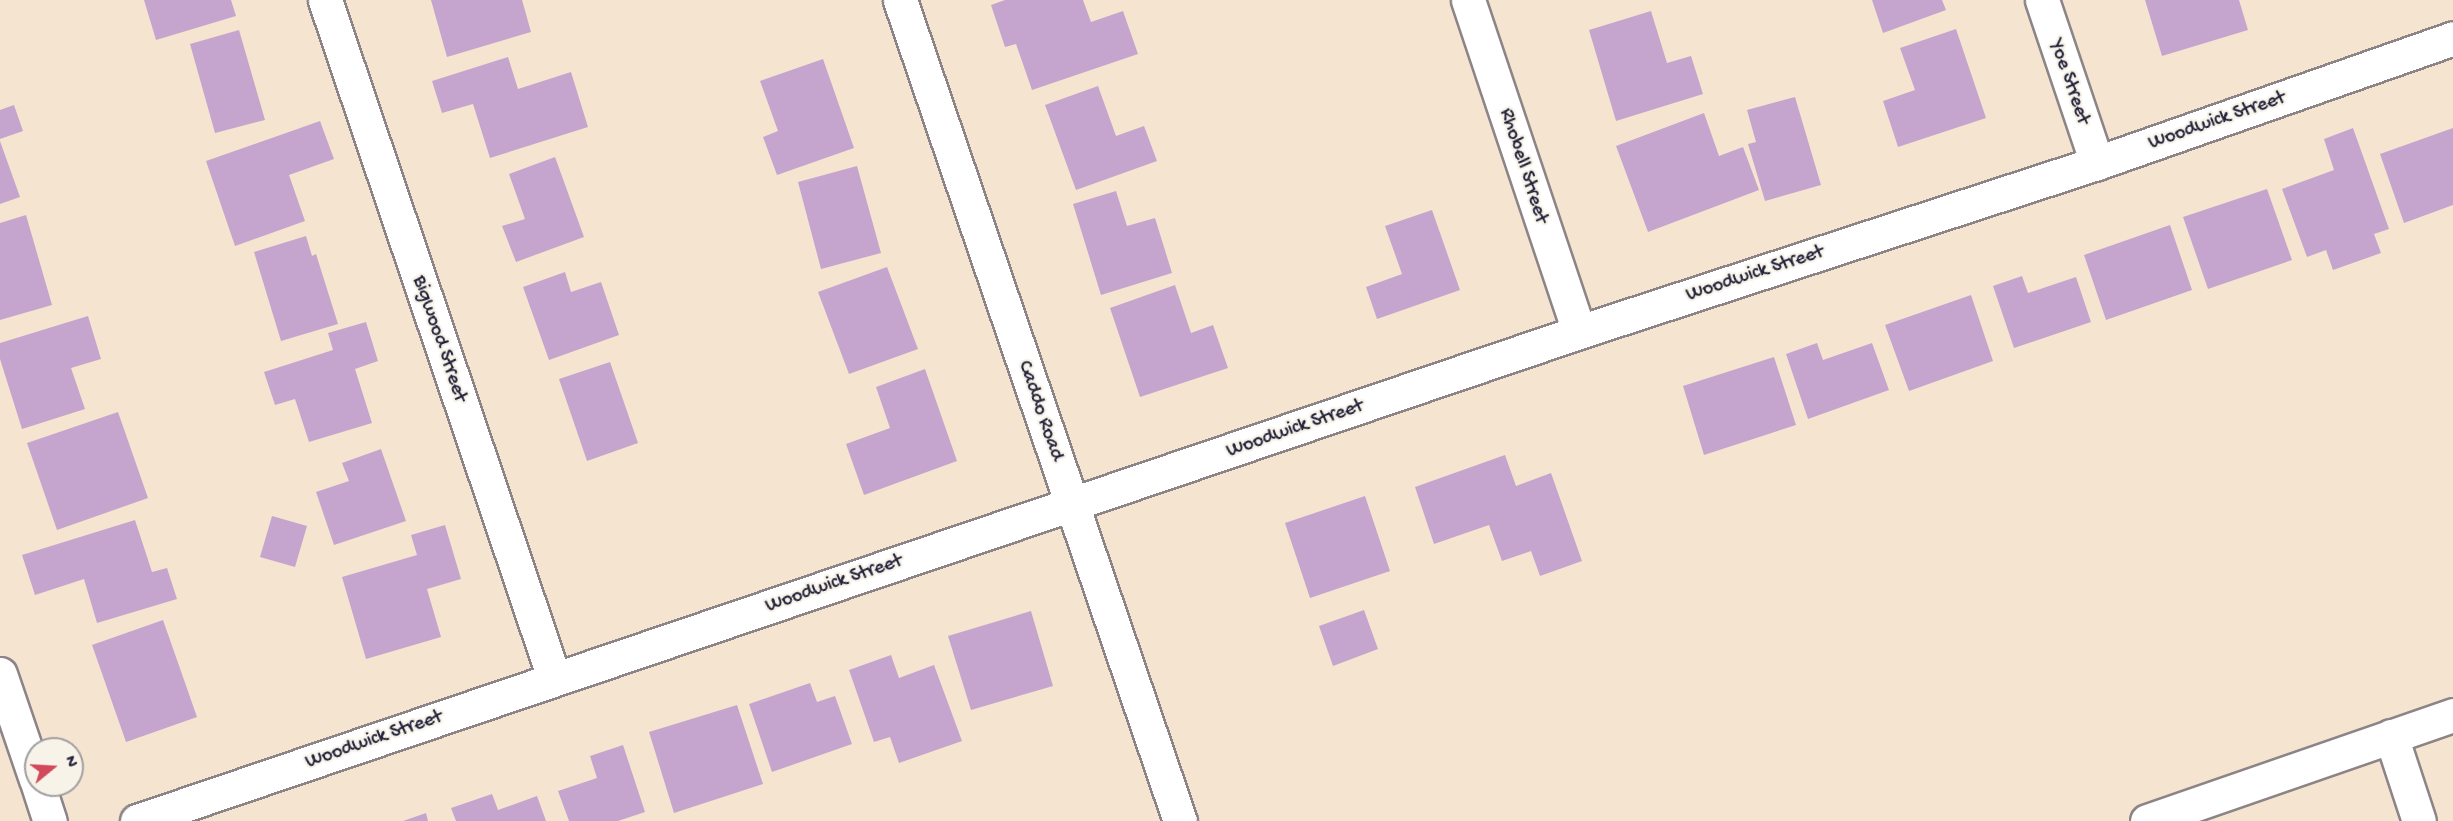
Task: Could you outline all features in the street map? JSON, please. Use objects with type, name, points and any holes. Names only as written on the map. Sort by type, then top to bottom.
[{"type":"street","name":"Bigwood Street","points":[[325,0],[554,678]]},
{"type":"street","name":"Caddo Road","points":[[900,0],[1180,821]]},
{"type":"street","name":"Rhobell Street","points":[[1468,0],[1579,332]]},
{"type":"street","name":"Yoe Street","points":[[2042,0],[2097,163]]},
{"type":"street","name":"Woodwick Street","points":[[137,821],[1579,332],[2097,163],[2453,38]]},
{"type":"street","points":[[0,674],[24,745]]},
{"type":"street","points":[[2147,821],[2453,715]]},
{"type":"street","points":[[2391,736],[2419,821]]},
{"type":"street","points":[[42,797],[50,821]]},
{"type":"building","points":[[144,0],[231,0],[236,16],[156,40]]},
{"type":"building","points":[[431,0],[522,0],[531,32],[447,57]]},
{"type":"building","points":[[1005,0],[1083,0],[1091,22],[1123,11],[1138,54],[1032,90],[1016,44],[1005,47],[991,5]]},
{"type":"building","points":[[1872,0],[1942,0],[1946,10],[1883,33]]},
{"type":"building","points":[[2145,0],[2239,0],[2248,30],[2162,56]]},
{"type":"building","points":[[1651,11],[1667,63],[1691,56],[1703,94],[1616,121],[1589,30]]},
{"type":"building","points":[[1956,29],[1986,118],[1898,147],[1883,101],[1915,90],[1900,48]]},
{"type":"building","points":[[239,30],[265,120],[215,133],[190,44]]},
{"type":"building","points":[[508,57],[518,89],[571,72],[588,127],[490,158],[473,104],[442,113],[432,81]]},
{"type":"building","points":[[823,59],[854,148],[777,175],[763,137],[778,131],[760,81]]},
{"type":"building","points":[[1098,86],[1116,136],[1144,126],[1157,161],[1076,190],[1045,105]]},
{"type":"building","points":[[1795,97],[1821,185],[1765,201],[1748,144],[1756,142],[1747,110]]},
{"type":"building","points":[[14,105],[23,131],[0,139],[0,110]]},
{"type":"building","points":[[1704,113],[1719,156],[1743,147],[1759,190],[1648,232],[1616,146]]},
{"type":"building","points":[[320,121],[334,159],[289,175],[305,221],[235,246],[206,161]]},
{"type":"building","points":[[2353,128],[2389,229],[2374,234],[2381,253],[2333,270],[2326,250],[2307,257],[2282,189],[2334,170],[2324,139]]},
{"type":"building","points":[[2453,128],[2453,205],[2404,223],[2380,154]]},
{"type":"building","points":[[0,141],[20,197],[0,204]]},
{"type":"building","points":[[555,157],[584,237],[516,262],[502,226],[525,219],[509,174]]},
{"type":"building","points":[[857,166],[881,253],[821,269],[798,182]]},
{"type":"building","points":[[2267,189],[2292,260],[2208,289],[2183,217]]},
{"type":"building","points":[[1116,191],[1127,226],[1155,218],[1172,273],[1101,295],[1073,204]]},
{"type":"building","points":[[1432,210],[1460,290],[1377,319],[1366,287],[1402,274],[1385,226]]},
{"type":"building","points":[[26,215],[52,305],[0,320],[0,223]]},
{"type":"building","points":[[2170,225],[2192,290],[2106,320],[2084,255]]},
{"type":"building","points":[[306,236],[312,256],[316,254],[338,324],[281,341],[254,252]]},
{"type":"building","points":[[887,267],[918,349],[849,374],[818,292]]},
{"type":"building","points":[[565,272],[571,292],[601,282],[619,335],[549,360],[523,287]]},
{"type":"building","points":[[2022,276],[2028,293],[2076,277],[2091,322],[2014,348],[1993,286]]},
{"type":"building","points":[[1175,285],[1191,333],[1213,325],[1228,368],[1140,397],[1110,308]]},
{"type":"building","points":[[1971,295],[1993,361],[1909,391],[1885,325]]},
{"type":"building","points":[[88,316],[101,359],[71,368],[85,409],[22,429],[0,359],[0,343]]},
{"type":"building","points":[[366,322],[378,361],[355,369],[372,423],[309,442],[295,399],[275,405],[264,372],[333,350],[328,333]]},
{"type":"building","points":[[1817,343],[1823,360],[1872,343],[1889,390],[1808,419],[1786,354]]},
{"type":"building","points":[[1774,357],[1796,425],[1704,455],[1683,386]]},
{"type":"building","points":[[610,362],[638,443],[587,461],[559,379]]},
{"type":"building","points":[[925,369],[957,461],[864,495],[846,444],[890,428],[876,387]]},
{"type":"building","points":[[118,412],[148,498],[57,530],[27,443]]},
{"type":"building","points":[[381,449],[406,521],[334,545],[316,492],[349,481],[342,463]]},
{"type":"building","points":[[1505,455],[1516,486],[1551,473],[1582,561],[1540,576],[1531,551],[1502,561],[1489,525],[1434,544],[1415,487]]},
{"type":"building","points":[[1365,496],[1390,571],[1310,598],[1285,523]]},
{"type":"building","points":[[272,516],[307,526],[295,567],[260,557]]},
{"type":"building","points":[[135,520],[152,572],[167,568],[177,599],[97,623],[84,579],[35,595],[22,555]]},
{"type":"building","points":[[445,525],[461,579],[427,589],[441,637],[366,659],[342,577],[417,555],[411,535]]},
{"type":"building","points":[[1364,610],[1378,649],[1333,666],[1319,626]]},
{"type":"building","points":[[1031,611],[1053,686],[971,710],[948,636]]},
{"type":"building","points":[[163,620],[197,717],[126,742],[92,645]]},
{"type":"building","points":[[891,655],[899,678],[934,665],[962,741],[899,763],[890,737],[874,742],[849,670]]},
{"type":"building","points":[[810,683],[817,702],[835,696],[852,744],[772,772],[749,704]]},
{"type":"building","points":[[737,705],[763,784],[674,813],[649,732]]},
{"type":"building","points":[[623,745],[645,812],[618,821],[569,821],[558,791],[597,778],[590,756]]},
{"type":"building","points":[[492,794],[498,810],[537,796],[546,821],[456,821],[451,808]]},
{"type":"building","points":[[426,813],[428,821],[403,821]]}]
